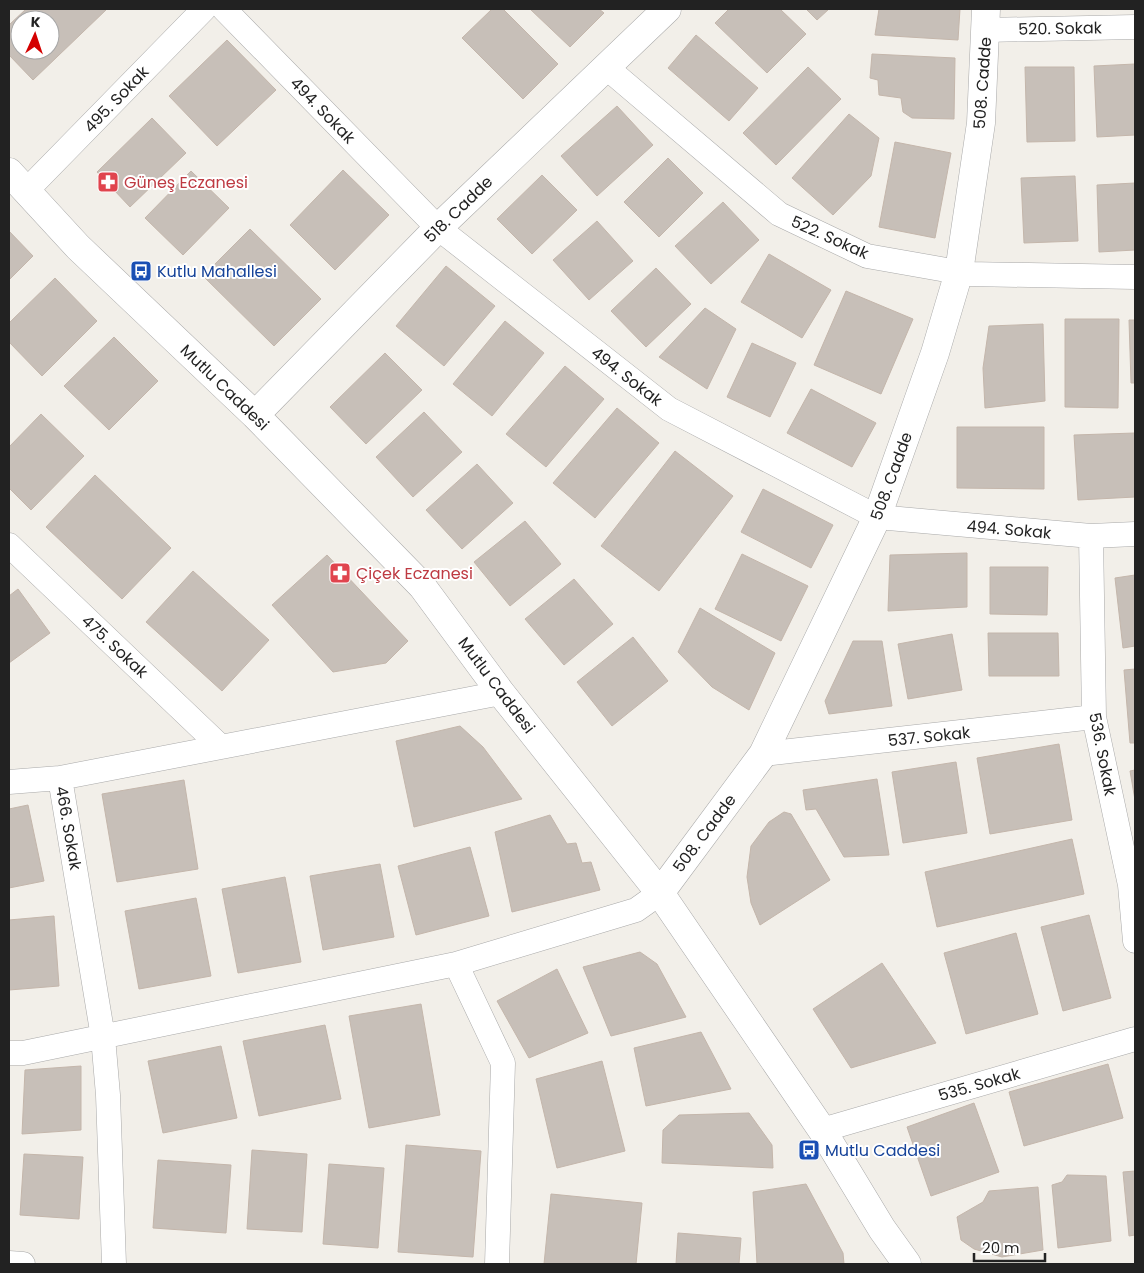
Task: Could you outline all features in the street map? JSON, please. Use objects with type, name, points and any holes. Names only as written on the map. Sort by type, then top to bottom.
[{"type":"street","name":"495. Sokak","points":[[18,181],[204,9]]},
{"type":"street","name":"494. Sokak","points":[[224,9],[438,228],[669,409],[877,517],[1091,536],[1135,534]]},
{"type":"street","name":"518. Cadde","points":[[256,416],[438,228],[667,9]]},
{"type":"street","name":"520. Sokak","points":[[986,19],[1135,27]]},
{"type":"street","name":"508. Cadde","points":[[660,893],[763,754],[877,517],[935,352],[959,272],[981,123],[986,19]]},
{"type":"street","name":"522. Sokak","points":[[607,68],[779,214],[867,256],[969,274],[1135,277]]},
{"type":"street","name":"Mutlu Caddesi","points":[[18,181],[78,247],[256,416],[422,586],[501,693],[660,893],[822,1130],[882,1229],[907,1264]]},
{"type":"street","name":"536. Sokak","points":[[1091,536],[1094,717],[1130,885],[1135,941]]},
{"type":"street","name":"475. Sokak","points":[[9,545],[221,747]]},
{"type":"street","name":"466. Sokak","points":[[114,1264],[104,1037],[60,778],[501,693]]},
{"type":"street","name":"537. Sokak","points":[[763,754],[1094,717]]},
{"type":"street","points":[[9,782],[60,778]]},
{"type":"street","points":[[9,1053],[23,1053],[104,1037],[456,964],[636,910],[660,893]]},
{"type":"street","points":[[456,964],[503,1063],[497,1264]]},
{"type":"street","name":"535. Sokak","points":[[822,1130],[1135,1039]]},
{"type":"street","points":[[9,1263],[23,1264]]},
{"type":"building","points":[[26,9],[107,9],[60,54],[60,10],[25,10]]},
{"type":"building","points":[[492,9],[503,9],[558,64],[523,99],[462,38]]},
{"type":"building","points":[[530,9],[599,9],[604,13],[570,47]]},
{"type":"building","points":[[729,9],[780,9],[806,34],[767,73],[715,23]]},
{"type":"building","points":[[806,9],[829,9],[817,20]]},
{"type":"building","points":[[879,9],[960,9],[958,40],[875,35]]},
{"type":"building","points":[[10,24],[10,56],[9,25]]},
{"type":"building","points":[[696,35],[758,88],[729,121],[668,68]]},
{"type":"building","points":[[227,40],[276,90],[217,146],[169,96]]},
{"type":"building","points":[[872,54],[955,58],[954,119],[912,118],[903,112],[901,98],[879,95],[878,80],[870,78]]},
{"type":"building","points":[[14,60],[54,60],[33,80]]},
{"type":"building","points":[[1135,64],[1135,135],[1097,137],[1094,66]]},
{"type":"building","points":[[808,67],[841,99],[776,165],[743,133]]},
{"type":"building","points":[[1025,67],[1074,67],[1075,141],[1027,142]]},
{"type":"building","points":[[617,106],[653,145],[597,196],[561,156]]},
{"type":"building","points":[[849,114],[879,138],[871,176],[833,215],[792,178]]},
{"type":"building","points":[[152,118],[186,153],[130,207],[97,172]]},
{"type":"building","points":[[895,142],[951,153],[935,238],[879,227]]},
{"type":"building","points":[[668,158],[703,193],[659,237],[624,202]]},
{"type":"building","points":[[343,170],[389,215],[335,270],[290,225]]},
{"type":"building","points":[[191,171],[229,208],[183,255],[145,218]]},
{"type":"building","points":[[542,175],[577,210],[532,254],[497,219]]},
{"type":"building","points":[[1075,176],[1078,241],[1024,243],[1021,178]]},
{"type":"building","points":[[1135,183],[1135,250],[1099,252],[1097,185]]},
{"type":"building","points":[[723,202],[759,240],[711,284],[675,246]]},
{"type":"building","points":[[597,221],[633,261],[589,300],[553,260]]},
{"type":"building","points":[[250,229],[321,299],[274,346],[203,276]]},
{"type":"building","points":[[9,231],[33,256],[9,280]]},
{"type":"building","points":[[769,254],[831,290],[802,338],[741,302]]},
{"type":"building","points":[[446,266],[495,306],[444,366],[396,326]]},
{"type":"building","points":[[656,268],[691,304],[646,347],[611,311]]},
{"type":"building","points":[[55,278],[97,321],[42,376],[9,342],[9,323]]},
{"type":"building","points":[[846,291],[913,319],[881,394],[814,365]]},
{"type":"building","points":[[705,308],[736,329],[707,389],[659,357]]},
{"type":"building","points":[[1065,319],[1119,319],[1118,408],[1065,407]]},
{"type":"building","points":[[1129,320],[1135,320],[1135,383],[1131,383]]},
{"type":"building","points":[[505,321],[544,353],[492,416],[453,384]]},
{"type":"building","points":[[1043,324],[1045,401],[985,408],[983,368],[989,326]]},
{"type":"building","points":[[114,337],[158,381],[109,430],[64,386]]},
{"type":"building","points":[[752,343],[796,363],[770,417],[727,397]]},
{"type":"building","points":[[385,353],[422,390],[366,444],[330,407]]},
{"type":"building","points":[[565,366],[604,399],[546,467],[506,434]]},
{"type":"building","points":[[811,389],[876,423],[852,467],[787,433]]},
{"type":"building","points":[[617,408],[659,443],[595,518],[553,483]]},
{"type":"building","points":[[424,412],[462,452],[413,497],[376,457]]},
{"type":"building","points":[[41,414],[84,456],[31,510],[9,488],[9,447]]},
{"type":"building","points":[[957,427],[1044,427],[1044,489],[957,488]]},
{"type":"building","points":[[1135,433],[1135,497],[1078,500],[1074,435]]},
{"type":"building","points":[[675,451],[733,496],[659,591],[601,546]]},
{"type":"building","points":[[477,464],[513,503],[462,549],[426,510]]},
{"type":"building","points":[[95,475],[171,548],[122,599],[46,527]]},
{"type":"building","points":[[763,489],[833,525],[811,568],[741,532]]},
{"type":"building","points":[[525,521],[561,564],[510,606],[474,562]]},
{"type":"building","points":[[967,553],[967,607],[888,611],[890,555]]},
{"type":"building","points":[[742,554],[808,586],[781,641],[715,609]]},
{"type":"building","points":[[327,555],[408,641],[386,663],[333,672],[272,605]]},
{"type":"building","points":[[990,567],[1048,567],[1047,615],[990,614]]},
{"type":"building","points":[[193,571],[269,640],[222,691],[146,622]]},
{"type":"building","points":[[1135,575],[1135,646],[1123,648],[1115,578]]},
{"type":"building","points":[[574,579],[613,624],[564,665],[525,619]]},
{"type":"building","points":[[18,589],[50,633],[9,663],[9,596]]},
{"type":"building","points":[[700,608],[775,653],[749,710],[712,687],[678,652]]},
{"type":"building","points":[[988,633],[1058,633],[1059,676],[989,676]]},
{"type":"building","points":[[952,634],[962,690],[908,699],[898,644]]},
{"type":"building","points":[[633,637],[668,681],[612,726],[577,682]]},
{"type":"building","points":[[853,641],[882,641],[892,706],[829,714],[825,701]]},
{"type":"building","points":[[1135,669],[1135,743],[1130,743],[1124,670]]},
{"type":"building","points":[[460,726],[483,747],[522,799],[414,827],[396,741]]},
{"type":"building","points":[[1059,744],[1072,820],[990,834],[977,758]]},
{"type":"building","points":[[956,762],[967,833],[903,843],[892,772]]},
{"type":"building","points":[[1135,770],[1135,800],[1130,771]]},
{"type":"building","points":[[877,779],[889,855],[844,857],[816,809],[806,810],[803,790]]},
{"type":"building","points":[[184,780],[198,869],[117,882],[102,794]]},
{"type":"building","points":[[28,805],[44,881],[9,888],[9,809]]},
{"type":"building","points":[[784,812],[791,814],[830,880],[760,925],[751,903],[747,877],[751,846],[769,822]]},
{"type":"building","points":[[550,815],[567,844],[576,843],[582,863],[591,862],[600,890],[512,912],[495,832]]},
{"type":"building","points":[[1072,839],[1084,894],[937,927],[925,872]]},
{"type":"building","points":[[470,847],[489,916],[416,935],[398,866]]},
{"type":"building","points":[[380,864],[394,937],[323,950],[310,876]]},
{"type":"building","points":[[285,877],[301,962],[238,973],[222,889]]},
{"type":"building","points":[[196,898],[211,976],[139,989],[125,911]]},
{"type":"building","points":[[1089,915],[1111,998],[1063,1011],[1041,927]]},
{"type":"building","points":[[54,916],[59,986],[9,990],[9,920]]},
{"type":"building","points":[[1016,933],[1038,1014],[966,1034],[944,953]]},
{"type":"building","points":[[640,952],[657,964],[686,1017],[611,1036],[583,967]]},
{"type":"building","points":[[882,963],[936,1043],[851,1068],[813,1009]]},
{"type":"building","points":[[557,969],[588,1033],[529,1058],[497,1001]]},
{"type":"building","points":[[421,1004],[440,1115],[369,1128],[349,1016]]},
{"type":"building","points":[[325,1025],[341,1099],[259,1116],[243,1041]]},
{"type":"building","points":[[701,1032],[731,1089],[646,1106],[634,1048]]},
{"type":"building","points":[[221,1046],[237,1118],[163,1133],[148,1061]]},
{"type":"building","points":[[602,1061],[625,1151],[557,1168],[536,1079]]},
{"type":"building","points":[[1108,1064],[1123,1118],[1024,1146],[1009,1092]]},
{"type":"building","points":[[81,1066],[81,1130],[22,1134],[25,1070]]},
{"type":"building","points":[[974,1103],[999,1172],[931,1196],[907,1127]]},
{"type":"building","points":[[749,1113],[772,1145],[773,1168],[662,1163],[663,1130],[679,1115]]},
{"type":"building","points":[[406,1145],[481,1151],[473,1257],[398,1252]]},
{"type":"building","points":[[252,1150],[307,1154],[302,1232],[247,1229]]},
{"type":"building","points":[[24,1154],[83,1157],[79,1219],[20,1215]]},
{"type":"building","points":[[158,1160],[231,1165],[226,1233],[153,1228]]},
{"type":"building","points":[[329,1164],[384,1168],[378,1248],[323,1244]]},
{"type":"building","points":[[1135,1171],[1135,1235],[1129,1236],[1123,1172]]},
{"type":"building","points":[[1067,1175],[1106,1176],[1111,1241],[1058,1248],[1052,1185],[1062,1182]]},
{"type":"building","points":[[806,1184],[843,1253],[844,1264],[757,1264],[753,1192]]},
{"type":"building","points":[[1038,1187],[1043,1250],[1002,1257],[974,1249],[961,1240],[957,1217],[983,1202],[989,1191]]},
{"type":"building","points":[[551,1194],[642,1203],[636,1264],[544,1264]]},
{"type":"building","points":[[678,1233],[741,1238],[739,1264],[676,1264]]},
{"type":"place","name":"Güneş Eczanesi","points":[[108,182]]},
{"type":"place","name":"Kutlu Mahallesi","points":[[141,271]]},
{"type":"place","name":"Çiçek Eczanesi","points":[[340,573]]},
{"type":"place","name":"Mutlu Caddesi","points":[[809,1150]]}]
